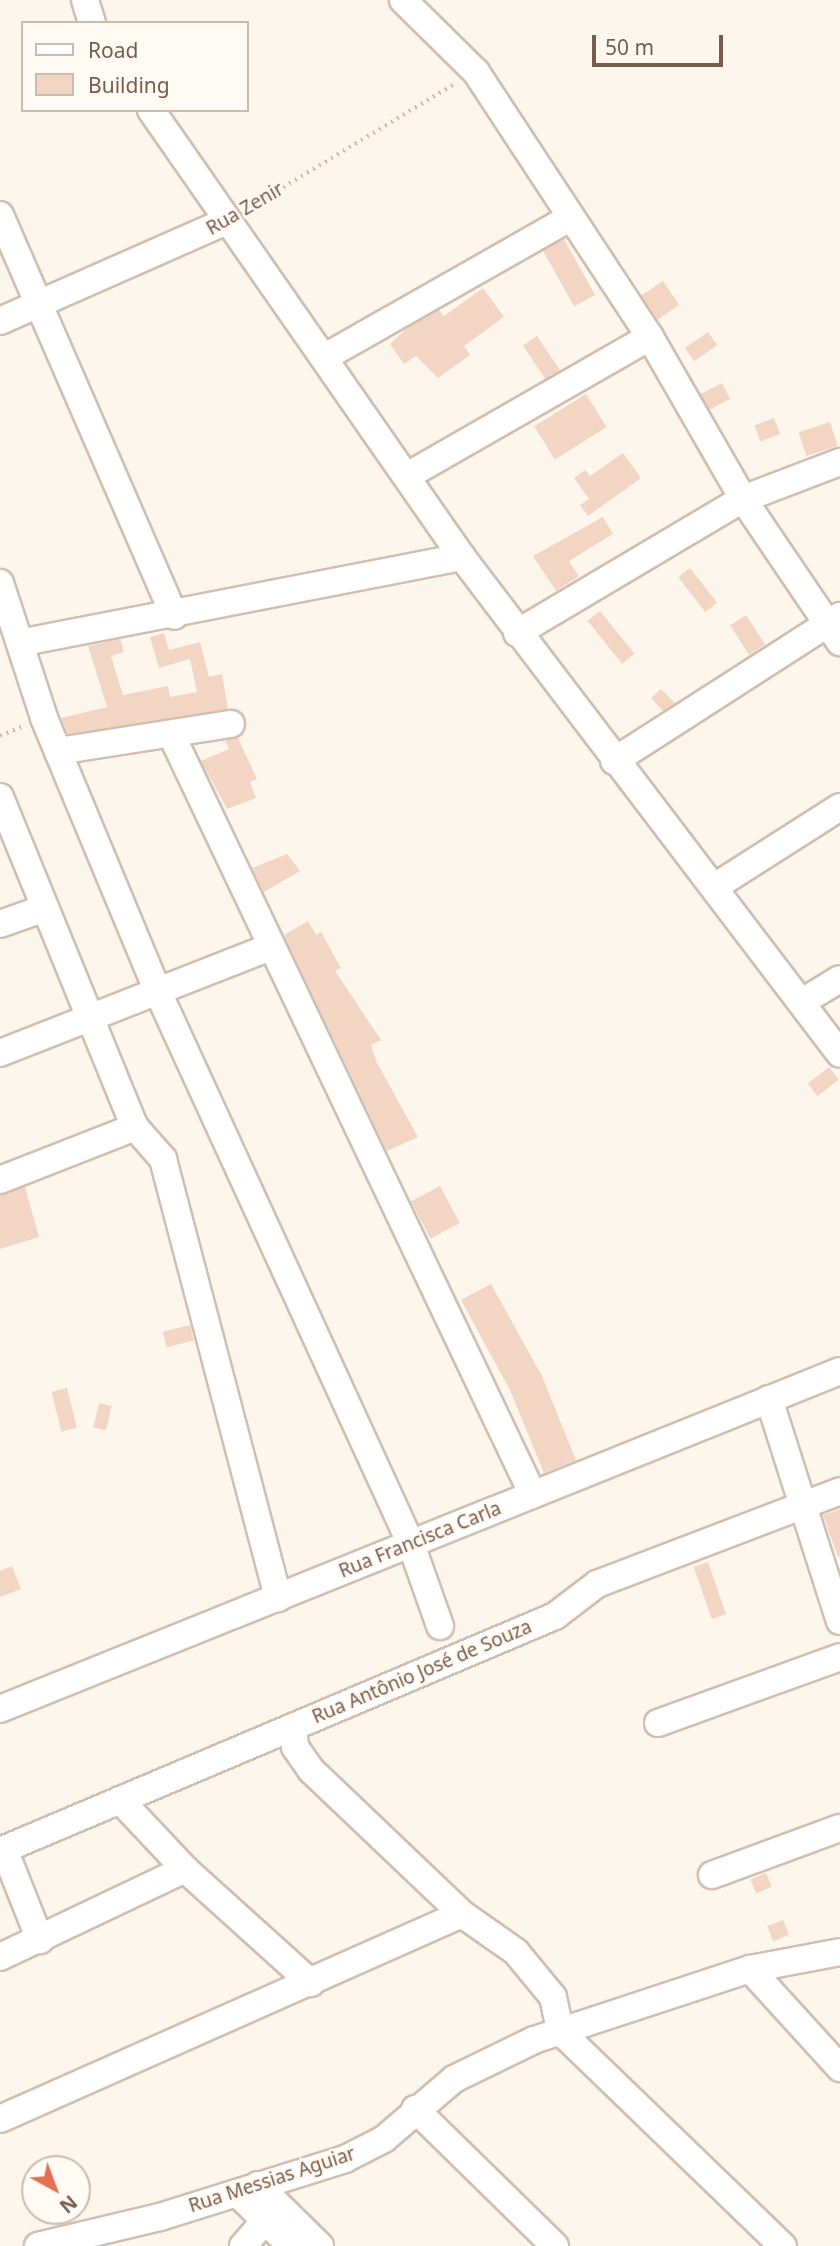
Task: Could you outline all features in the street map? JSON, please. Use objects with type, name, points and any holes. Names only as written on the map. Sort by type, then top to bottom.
[{"type":"street","points":[[85,0],[91,21]]},
{"type":"street","points":[[403,0],[476,72],[650,337],[743,499],[835,627],[614,761]]},
{"type":"street","points":[[152,112],[461,557],[614,761],[716,886],[840,1054]]},
{"type":"street","points":[[0,215],[37,307],[174,616]]},
{"type":"street","points":[[324,357],[571,217]]},
{"type":"street","name":"Rua Zenir","points":[[0,321],[37,307],[227,221]]},
{"type":"street","points":[[407,476],[650,337]]},
{"type":"street","points":[[517,632],[743,499],[840,462]]},
{"type":"street","points":[[24,642],[174,616],[461,557]]},
{"type":"street","points":[[0,583],[24,642],[58,751],[158,992],[411,1544],[440,1626]]},
{"type":"street","points":[[58,751],[172,736],[231,724]]},
{"type":"street","points":[[172,736],[268,947],[533,1494]]},
{"type":"street","points":[[0,797],[135,1127],[163,1159],[278,1598]]},
{"type":"street","points":[[716,886],[840,807]]},
{"type":"street","points":[[0,924],[45,908]]},
{"type":"street","points":[[0,1053],[268,947]]},
{"type":"street","points":[[802,1002],[840,979]]},
{"type":"street","points":[[0,1180],[135,1127]]},
{"type":"street","name":"Rua Francisca Carla","points":[[0,1709],[840,1371]]},
{"type":"street","points":[[769,1399],[840,1621]]},
{"type":"street","name":"Rua Antônio José de Souza","points":[[2,1850],[555,1616],[597,1584],[840,1491]]},
{"type":"street","points":[[658,1723],[840,1657]]},
{"type":"street","points":[[293,1727],[295,1747],[311,1770],[462,1914],[516,1952],[553,1997],[560,2031],[783,2246]]},
{"type":"street","points":[[120,1801],[185,1869],[311,1983]]},
{"type":"street","points":[[712,1875],[840,1828]]},
{"type":"street","points":[[2,1850],[40,1940]]},
{"type":"street","points":[[0,1957],[185,1869]]},
{"type":"street","points":[[0,2119],[462,1914]]},
{"type":"street","name":"Rua Messias Aguiar","points":[[38,2246],[248,2189],[345,2159],[384,2138],[415,2109],[454,2079],[560,2031],[750,1969],[840,1952]]},
{"type":"street","points":[[750,1969],[840,2068]]},
{"type":"street","points":[[415,2109],[555,2246]]},
{"type":"street","points":[[248,2189],[265,2221],[291,2246]]},
{"type":"street","points":[[248,2189],[320,2246]]},
{"type":"street","points":[[243,2246],[265,2221]]},
{"type":"path","name":"Rua Zenir","points":[[227,221],[476,72]]},
{"type":"building","points":[[564,239],[595,295],[574,307],[543,251]]},
{"type":"building","points":[[663,281],[679,305],[658,320],[641,296]]},
{"type":"building","points":[[483,288],[504,317],[464,346],[470,355],[438,378],[416,356],[404,364],[390,344],[407,328],[439,310],[444,316]]},
{"type":"building","points":[[708,332],[717,345],[694,361],[685,348]]},
{"type":"building","points":[[537,336],[560,370],[546,379],[523,346]]},
{"type":"building","points":[[722,383],[730,399],[709,410],[701,394]]},
{"type":"building","points":[[586,394],[607,427],[555,459],[534,426]]},
{"type":"building","points":[[774,418],[780,434],[760,441],[754,426]]},
{"type":"building","points":[[830,422],[838,446],[806,456],[799,432]]},
{"type":"building","points":[[623,453],[641,478],[588,516],[580,505],[589,499],[574,478],[585,470],[590,476]]},
{"type":"building","points":[[603,517],[613,534],[569,561],[579,576],[556,591],[533,556]]},
{"type":"building","points":[[690,568],[717,603],[705,612],[678,577]]},
{"type":"building","points":[[600,611],[635,654],[622,664],[588,621]]},
{"type":"building","points":[[746,615],[765,644],[749,655],[730,625]]},
{"type":"building","points":[[164,633],[169,650],[200,642],[209,677],[222,674],[228,709],[68,734],[61,718],[107,707],[88,646],[120,639],[124,652],[111,656],[123,695],[168,686],[170,697],[197,692],[190,659],[159,668],[150,637]]},
{"type":"building","points":[[661,689],[675,703],[663,711],[651,698]]},
{"type":"building","points":[[238,738],[257,779],[250,782],[256,798],[227,809],[201,761],[229,749],[225,741]]},
{"type":"building","points":[[287,854],[300,871],[264,892],[252,868]]},
{"type":"building","points":[[308,921],[316,935],[321,932],[341,968],[335,971],[381,1040],[371,1045],[377,1063],[418,1137],[387,1151],[284,935]]},
{"type":"building","points":[[829,1067],[839,1080],[818,1096],[808,1084]]},
{"type":"building","points":[[440,1186],[460,1223],[431,1239],[411,1201]]},
{"type":"building","points":[[25,1187],[39,1237],[0,1249],[0,1195]]},
{"type":"building","points":[[491,1284],[542,1376],[576,1460],[544,1473],[510,1390],[461,1300]]},
{"type":"building","points":[[190,1325],[194,1341],[167,1347],[163,1332]]},
{"type":"building","points":[[67,1388],[77,1428],[61,1432],[51,1392]]},
{"type":"building","points":[[99,1403],[112,1406],[106,1430],[93,1427]]},
{"type":"building","points":[[840,1509],[840,1556],[838,1557],[823,1515]]},
{"type":"building","points":[[708,1562],[726,1614],[712,1619],[694,1567]]},
{"type":"building","points":[[12,1566],[21,1589],[0,1597],[0,1571]]},
{"type":"building","points":[[766,1873],[772,1887],[756,1893],[750,1880]]},
{"type":"building","points":[[783,1920],[789,1935],[773,1941],[767,1926]]}]
